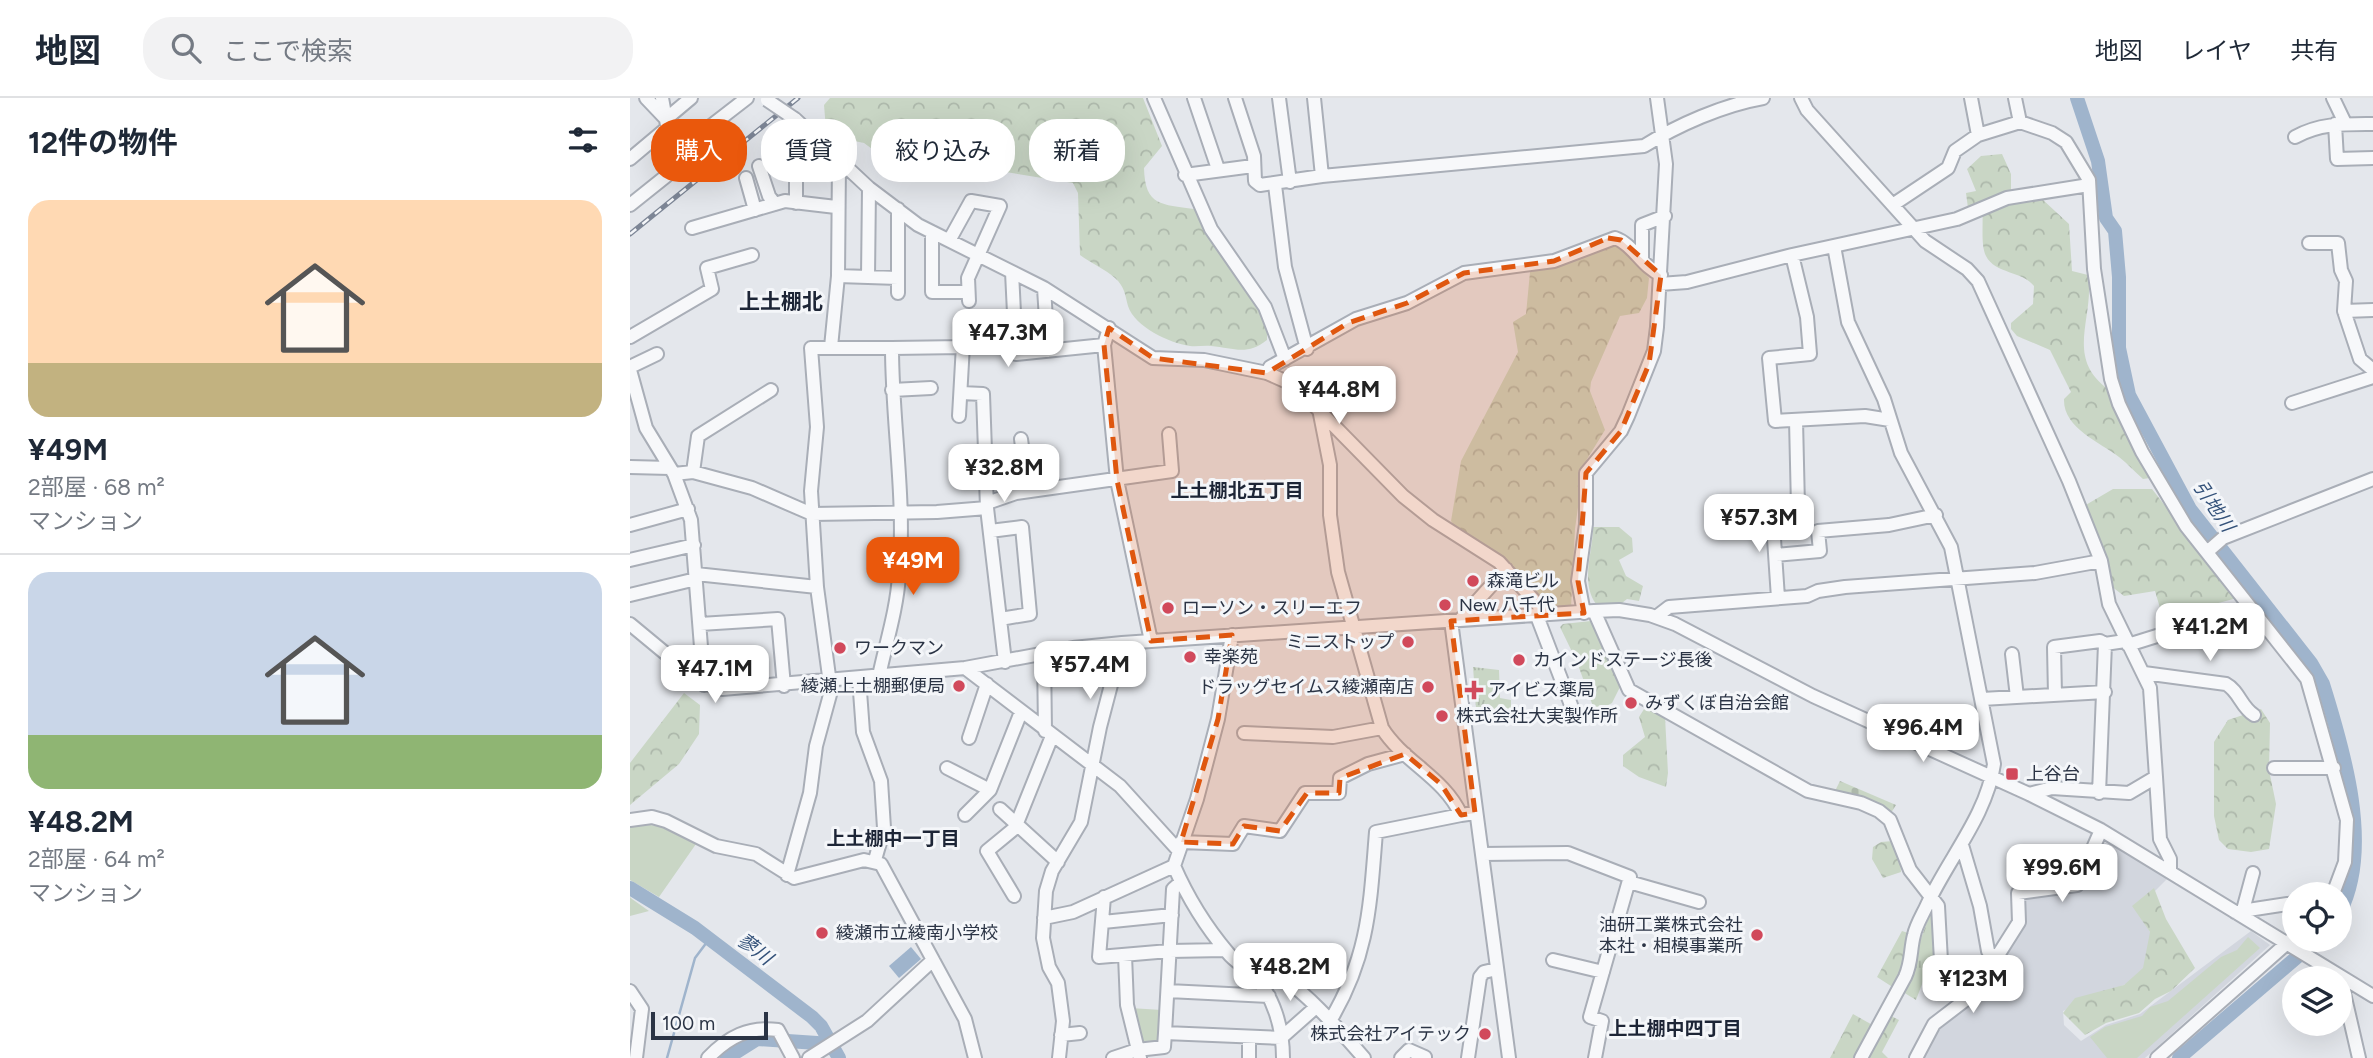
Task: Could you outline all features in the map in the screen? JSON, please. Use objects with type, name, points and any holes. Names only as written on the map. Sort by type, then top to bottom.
[{"type":"street","points":[[646,98],[664,119]]},
{"type":"street","points":[[662,98],[666,119]]},
{"type":"street","points":[[671,119],[691,98]]},
{"type":"street","points":[[720,119],[747,98]]},
{"type":"street","points":[[1154,98],[1185,175],[1211,229],[1265,307],[1285,359]]},
{"type":"street","points":[[1194,98],[1218,169]]},
{"type":"street","points":[[1236,98],[1254,156],[1255,181],[1260,185],[1275,185],[1322,176],[1644,146],[1664,134],[1756,99]]},
{"type":"street","points":[[1279,98],[1290,182]]},
{"type":"street","points":[[1314,98],[1322,176]]},
{"type":"street","points":[[1657,98],[1664,134],[1665,216],[1657,327],[1649,364],[1621,431],[1586,473],[1586,524],[1578,582],[1589,612],[1629,690],[1808,791],[1861,803],[1879,811],[1890,821],[1910,870],[1937,906],[1941,961]]},
{"type":"street","points":[[1801,98],[1807,110],[1925,241],[1966,269],[1978,281],[2069,481],[2101,561],[2109,604],[2150,688],[2160,839],[2169,859],[2170,872]]},
{"type":"street","points":[[1970,98],[1978,135]]},
{"type":"street","points":[[2015,98],[2020,122]]},
{"type":"street","points":[[2334,98],[2340,124],[2337,159],[2373,158]]},
{"type":"street","points":[[765,99],[795,119]]},
{"type":"street","points":[[1894,204],[1948,168],[1955,151],[1978,135],[2004,125],[2020,122],[2052,133],[2066,142],[2086,173],[2089,186],[2094,269],[2114,391],[2168,497],[2307,679],[2344,803],[2348,836],[2343,869],[2338,882]]},
{"type":"street","points":[[2295,137],[2308,130],[2340,124],[2372,128]]},
{"type":"street","points":[[633,151],[651,136]]},
{"type":"street","points":[[759,166],[769,196],[775,204]]},
{"type":"street","points":[[1185,175],[1253,166]]},
{"type":"street","points":[[857,178],[932,232],[1044,288],[1153,358],[1204,360],[1267,373],[1294,385],[1422,512],[1506,569],[1540,607],[1540,616],[1571,705]]},
{"type":"street","points":[[630,205],[659,182]]},
{"type":"street","points":[[747,182],[755,210]]},
{"type":"street","points":[[796,182],[796,202]]},
{"type":"street","points":[[831,347],[838,276],[838,182]]},
{"type":"street","points":[[1275,185],[1285,267],[1307,349]]},
{"type":"street","points":[[1267,373],[1270,367],[1307,349],[1356,319],[1407,303],[1443,282],[1472,271],[1555,261],[1608,238],[1622,240],[1661,280],[1687,282],[1792,255],[1957,219],[2007,198],[2089,186]]},
{"type":"street","points":[[868,277],[869,188]]},
{"type":"street","points":[[932,232],[932,292],[969,296],[968,278],[1000,206],[971,201],[950,239]]},
{"type":"street","points":[[692,228],[775,204],[796,202],[836,206]]},
{"type":"street","points":[[898,209],[898,293]]},
{"type":"street","points":[[1642,260],[1642,225],[1665,216]]},
{"type":"street","points":[[2309,243],[2337,243],[2341,270],[2346,281],[2344,311],[2360,359],[2373,370]]},
{"type":"street","points":[[1833,246],[1848,323],[1890,420],[1901,453],[1951,547],[1994,764],[1992,777],[1962,845],[1932,896],[1914,934],[1909,970],[1861,1058]]},
{"type":"street","points":[[630,337],[712,289],[707,268],[752,255]]},
{"type":"street","points":[[1792,255],[1807,317],[1811,354],[1769,358],[1775,421],[1865,416],[1890,420]]},
{"type":"street","points":[[1012,272],[1016,354],[1104,345]]},
{"type":"street","points":[[838,276],[898,278]]},
{"type":"street","points":[[1044,288],[1048,351]]},
{"type":"street","points":[[2344,311],[2373,310]]},
{"type":"street","points":[[959,415],[964,327],[1015,328]]},
{"type":"street","points":[[1109,328],[1104,345],[1117,480],[1150,640]]},
{"type":"street","points":[[787,875],[810,793],[816,746],[831,681],[817,587],[812,514],[811,491],[817,427],[811,348],[963,347]]},
{"type":"street","points":[[879,676],[899,578],[892,348]]},
{"type":"street","points":[[657,354],[630,369],[646,428],[672,471],[688,509],[694,545],[704,685]]},
{"type":"street","points":[[2292,403],[2373,377]]},
{"type":"street","points":[[892,390],[931,388]]},
{"type":"street","points":[[693,471],[698,436],[771,390]]},
{"type":"street","points":[[961,393],[983,394],[987,505],[1005,662]]},
{"type":"street","points":[[1319,409],[1330,465],[1331,515],[1338,572],[1382,728],[1396,748],[1441,784],[1461,815]]},
{"type":"street","points":[[1778,598],[1772,509],[1798,507],[1796,420]]},
{"type":"street","points":[[630,467],[693,471],[764,492],[812,514],[899,514],[987,505],[997,498],[1028,491],[1172,471],[1169,434]]},
{"type":"street","points":[[1021,439],[1028,491]]},
{"type":"street","points":[[2208,551],[2221,540],[2373,479]]},
{"type":"street","points":[[630,525],[688,509]]},
{"type":"street","points":[[1776,555],[1820,551],[1818,531],[1889,525],[1936,515]]},
{"type":"street","points":[[990,531],[1022,527],[1030,614],[1000,620]]},
{"type":"street","points":[[630,560],[694,545]]},
{"type":"street","points":[[1656,617],[1669,607],[1807,596],[1818,591],[1845,587],[2035,573],[2101,561]]},
{"type":"street","points":[[1506,569],[1456,621],[1475,813],[1509,1058]]},
{"type":"street","points":[[630,595],[696,577],[817,587]]},
{"type":"street","points":[[630,624],[704,685],[722,689],[784,686],[965,668],[1150,640],[1619,610],[1656,617],[1813,696],[2029,794],[2101,830],[2282,937]]},
{"type":"street","points":[[2055,695],[2054,648],[2100,641],[2105,644],[2127,643],[2160,635],[2168,637],[2229,626],[2257,616]]},
{"type":"street","points":[[700,624],[778,619],[784,686]]},
{"type":"street","points":[[1232,635],[1218,719],[1197,799],[1174,866],[1181,882],[1225,950],[1252,972],[1269,996],[1281,1038],[1283,1058]]},
{"type":"street","points":[[1059,1058],[1062,1035],[1060,990],[1045,953],[1044,918],[1048,879],[1080,822],[1122,643]]},
{"type":"street","points":[[2099,793],[2105,644]]},
{"type":"street","points":[[1014,896],[987,851],[1017,825],[1048,733],[1044,654]]},
{"type":"street","points":[[2011,654],[2017,697]]},
{"type":"street","points":[[965,668],[1092,765],[1180,846],[1233,844],[1244,826],[1280,831],[1306,793],[1339,793],[1340,778],[1368,764],[1405,754]]},
{"type":"street","points":[[2144,673],[2226,684],[2232,687],[2246,710],[2254,715]]},
{"type":"street","points":[[859,678],[863,732],[881,781],[884,828],[875,860]]},
{"type":"street","points":[[969,738],[987,684]]},
{"type":"street","points":[[1982,698],[2105,692]]},
{"type":"street","points":[[965,815],[990,790],[1021,712]]},
{"type":"street","points":[[1244,733],[1334,737],[1382,728]]},
{"type":"street","points":[[947,768],[990,790]]},
{"type":"street","points":[[2274,768],[2334,768]]},
{"type":"street","points":[[2029,794],[2052,788],[2129,793],[2156,777]]},
{"type":"street","points":[[1000,809],[1058,862]]},
{"type":"street","points":[[1330,1021],[1355,972],[1369,923],[1376,832],[1475,813]]},
{"type":"street","points":[[630,820],[643,817],[666,821],[716,846],[756,854],[787,875],[803,878],[864,860],[875,860],[885,869],[965,1020],[975,1058]]},
{"type":"street","points":[[1916,1058],[1934,1024],[1994,978],[1995,960],[2019,922],[2018,893],[2077,886],[2101,830]]},
{"type":"street","points":[[1962,845],[1980,906],[1988,951],[1995,960]]},
{"type":"street","points":[[1482,855],[1568,853],[1630,877],[1590,1017],[1602,1021],[1595,1058]]},
{"type":"street","points":[[1044,918],[1073,912],[1174,866]]},
{"type":"street","points":[[2239,911],[2253,873]]},
{"type":"street","points":[[1112,1058],[1164,1047],[1173,889],[1181,882]]},
{"type":"street","points":[[1629,883],[1699,902]]},
{"type":"street","points":[[1104,897],[1099,957],[1169,951],[1225,950]]},
{"type":"street","points":[[2239,911],[2282,905]]},
{"type":"street","points":[[1103,922],[1172,915]]},
{"type":"street","points":[[2158,1058],[2282,949]]},
{"type":"street","points":[[2302,952],[2324,966]]},
{"type":"street","points":[[1125,955],[1127,1005],[1139,1054]]},
{"type":"street","points":[[813,1056],[867,1021],[933,960]]},
{"type":"street","points":[[1553,960],[1603,972]]},
{"type":"street","points":[[1468,1058],[1480,977],[1484,972],[1497,969]]},
{"type":"street","points":[[1252,972],[1266,971],[1280,977],[1330,1021],[1357,1055]]},
{"type":"street","points":[[2352,983],[2373,996]]},
{"type":"street","points":[[630,990],[642,1009],[636,1058]]},
{"type":"street","points":[[1168,991],[1269,996]]},
{"type":"street","points":[[1165,1032],[1281,1038],[1316,1007]]},
{"type":"street","points":[[708,1058],[743,1032],[762,1028],[779,1032],[793,1058]]},
{"type":"street","points":[[2352,1028],[2359,1058]]},
{"type":"street","points":[[1062,1035],[1080,1033]]},
{"type":"street","points":[[1249,1037],[1249,1058]]},
{"type":"street","points":[[1401,1058],[1409,1050],[1425,1057]]},
{"type":"highlighted area","points":[[1608,238],[1621,240],[1661,275],[1649,364],[1621,431],[1586,473],[1578,581],[1584,613],[1451,621],[1475,813],[1461,815],[1441,784],[1405,754],[1340,778],[1339,793],[1307,793],[1280,831],[1244,826],[1233,844],[1181,842],[1218,719],[1232,635],[1151,641],[1117,480],[1104,345],[1109,328],[1153,358],[1267,373],[1348,323],[1407,303],[1464,273],[1554,261]]},
{"type":"shaded area","points":[[2108,842],[2168,878],[2137,909],[2158,946],[2154,972],[2063,1011],[2064,1025],[2081,1041],[2106,1025],[2140,1014],[2251,931],[2270,945],[2145,1058],[1922,1058],[1937,1027],[1996,972],[2022,896],[2077,887],[2096,846]]},
{"type":"green space","points":[[830,98],[1143,98],[1162,146],[1144,168],[1148,190],[1152,197],[1164,204],[1194,209],[1267,319],[1267,340],[1253,348],[1240,350],[1190,346],[1154,333],[1132,314],[1118,281],[1080,255],[1078,193],[1073,183],[1067,182],[1125,182],[1125,119],[1029,119],[1029,176],[1015,173],[1015,119],[871,119],[871,148],[857,142],[857,119],[825,119],[824,105]]},
{"type":"green space","points":[[2002,154],[2011,174],[2011,200],[2042,199],[2069,224],[2072,271],[2088,275],[2084,336],[2087,364],[2095,377],[2108,389],[2150,478],[2143,479],[2119,457],[2076,426],[2065,409],[2064,399],[2071,392],[2050,350],[2017,336],[2011,329],[2011,323],[2033,304],[2034,286],[1990,262],[1983,245],[1982,205],[1968,208],[1966,193],[1976,191],[1967,169],[1981,156]]},
{"type":"green space","points":[[1621,245],[1649,278],[1647,298],[1639,313],[1620,316],[1591,382],[1590,391],[1605,430],[1584,464],[1575,529],[1571,608],[1555,611],[1509,564],[1456,528],[1451,521],[1461,461],[1518,352],[1513,322],[1526,314],[1530,272]]},
{"type":"green space","points":[[2113,489],[2152,489],[2237,598],[2163,618],[2155,591],[2124,596],[2111,586],[2084,506]]},
{"type":"green space","points":[[1593,527],[1619,527],[1632,538],[1633,552],[1619,560],[1626,576],[1643,586],[1639,601],[1627,599],[1622,603],[1596,604],[1591,595],[1588,576]]},
{"type":"green space","points":[[1591,621],[1620,687],[1612,703],[1595,712],[1577,662],[1560,627],[1563,624]]},
{"type":"green space","points":[[1473,667],[1499,670],[1500,698],[1511,700],[1511,713],[1476,708]]},
{"type":"green space","points":[[684,693],[700,705],[699,734],[679,764],[630,805],[630,763]]},
{"type":"green space","points":[[1646,706],[1665,717],[1668,773],[1666,787],[1639,777],[1623,766],[1623,755],[1645,737],[1639,717]]},
{"type":"green space","points":[[2261,709],[2270,723],[2269,770],[2276,804],[2269,849],[2251,852],[2228,849],[2219,840],[2214,816],[2214,742],[2228,720]]},
{"type":"green space","points":[[1840,781],[1896,805],[1889,816],[1833,795]]},
{"type":"green space","points":[[630,827],[665,827],[696,844],[659,897],[630,880]]},
{"type":"green space","points":[[1893,841],[1900,858],[1901,872],[1883,878],[1872,859],[1873,847],[1881,842]]},
{"type":"green space","points":[[2154,888],[2166,919],[2195,968],[2171,991],[2155,999],[2139,1013],[2106,1023],[2085,1035],[2063,1013],[2075,998],[2124,985],[2143,968],[2150,932],[2132,906]]},
{"type":"green space","points":[[630,897],[632,899],[649,911],[630,916]]},
{"type":"green space","points":[[1934,906],[1938,962],[1930,963],[1916,1000],[1903,992]]},
{"type":"green space","points":[[1902,931],[1911,934],[1908,962],[1894,988],[1877,977]]},
{"type":"green space","points":[[2248,937],[2260,948],[2137,1058],[2107,1058],[2090,1037],[2105,1027],[2142,1016],[2150,1007],[2168,1001],[2221,957],[2237,950]]},
{"type":"green space","points":[[1130,1008],[1162,1010],[1161,1039],[1157,1044],[1141,1044]]},
{"type":"green space","points":[[1885,1013],[1899,1020],[1882,1052],[1888,1058],[1830,1058],[1853,1014],[1876,1027]]},
{"type":"water","points":[[911,947],[921,959],[899,978],[889,966]]},
{"type":"waterway","name":"引地川","points":[[2077,98],[2098,161],[2106,218],[2115,231],[2119,277],[2119,348],[2129,395],[2190,509],[2311,663],[2323,684],[2352,799],[2355,829],[2351,882]]},
{"type":"waterway","name":"蓼川","points":[[630,888],[695,928],[812,1017],[821,1026],[839,1058]]},
{"type":"waterway","points":[[667,1058],[695,958],[710,938]]},
{"type":"waterway","name":"引地川","points":[[2179,1058],[2303,952]]},
{"type":"waterway","points":[[727,1058],[757,1039],[817,1043],[834,1047]]},
{"type":"railway","points":[[630,234],[798,98]]},
{"type":"place","name":"森滝ビル","points":[[1473,581]]},
{"type":"place","name":"New 八千代","points":[[1445,605]]},
{"type":"place","name":"ローソン・スリーエフ","points":[[1168,608]]},
{"type":"place","name":"ミニストップ","points":[[1408,642]]},
{"type":"place","name":"ワークマン","points":[[840,648]]},
{"type":"place","name":"幸楽苑","points":[[1190,657]]},
{"type":"place","name":"カインドステージ長後","points":[[1519,660]]},
{"type":"place","name":"綾瀬上土棚郵便局","points":[[959,686]]},
{"type":"place","name":"ドラッグセイムス綾瀬南店","points":[[1428,687]]},
{"type":"place","name":"アイビス薬局","points":[[1474,690]]},
{"type":"place","name":"みずくぼ自治会館","points":[[1631,703]]},
{"type":"place","name":"株式会社大実製作所","points":[[1442,716]]},
{"type":"place","name":"上谷台","points":[[2012,774]]},
{"type":"place","name":"綾瀬市立綾南小学校","points":[[822,933]]},
{"type":"place","name":"油研工業株式会社 本社・相模事業所","points":[[1757,935]]},
{"type":"place","name":"株式会社アイテック","points":[[1485,1034]]},
{"type":"district","name":"上土棚北","points":[[781,301]]},
{"type":"district","name":"上土棚北五丁目","points":[[1237,490]]},
{"type":"district","name":"上土棚中一丁目","points":[[893,838]]},
{"type":"district","name":"上土棚中四丁目","points":[[1675,1028]]}]
